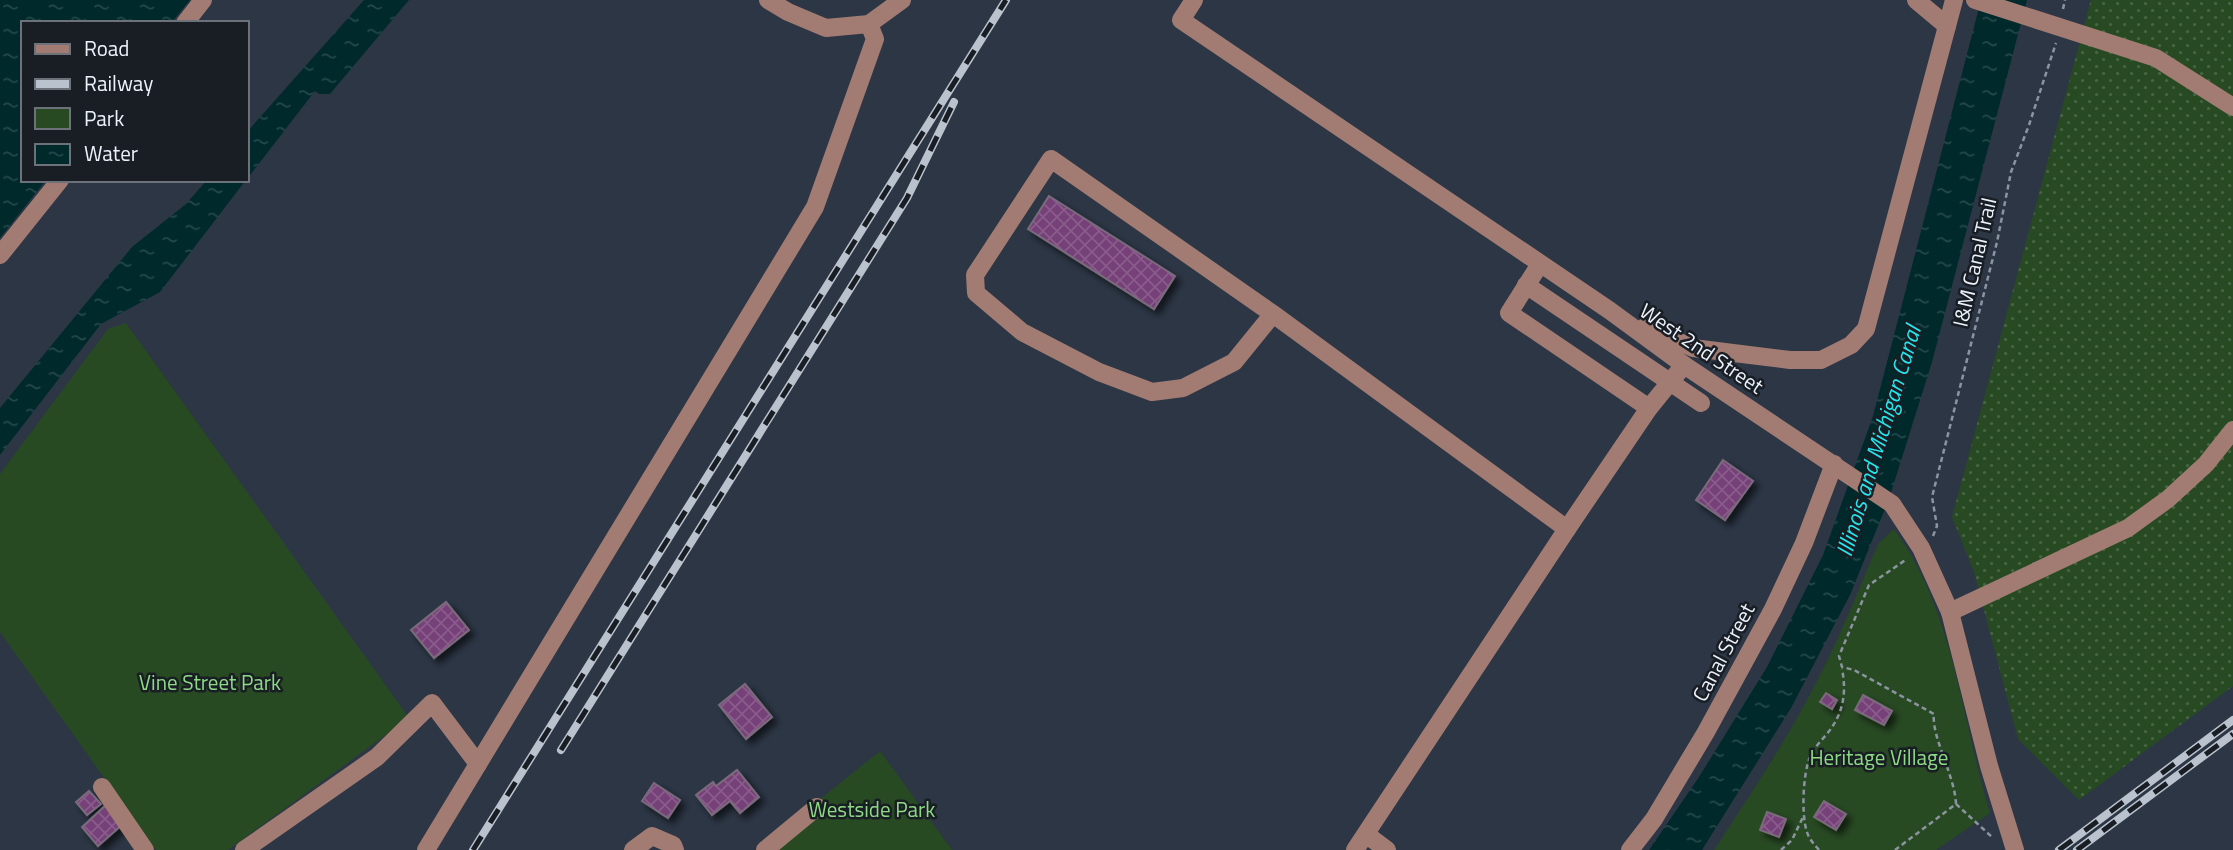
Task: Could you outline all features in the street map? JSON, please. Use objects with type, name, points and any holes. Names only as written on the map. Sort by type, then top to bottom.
[{"type":"street","points":[[187,21],[203,0]]},
{"type":"street","points":[[768,0],[788,12],[826,28],[869,24],[902,0]]},
{"type":"street","name":"West 2nd Street","points":[[1194,0],[1181,20],[1609,310],[1684,365],[1892,504],[1921,548],[1950,612],[2006,846]]},
{"type":"street","points":[[1916,0],[1947,26]]},
{"type":"street","points":[[1609,310],[1693,348],[1790,360],[1821,360],[1851,345],[1866,329],[1954,0]]},
{"type":"street","points":[[1975,0],[2156,58],[2233,107]]},
{"type":"street","points":[[426,850],[815,207],[875,39],[869,24]]},
{"type":"street","points":[[1273,314],[1234,362],[1183,388],[1152,392],[1100,372],[1022,332],[976,293],[975,275],[1051,159],[1273,314],[1567,529]]},
{"type":"street","points":[[0,255],[58,182]]},
{"type":"street","points":[[1540,264],[1509,313],[1650,408]]},
{"type":"street","points":[[1526,285],[1701,402]]},
{"type":"street","points":[[1356,850],[1567,529],[1650,408],[1684,365]]},
{"type":"street","points":[[1950,612],[2128,528],[2168,499],[2206,464],[2233,430]]},
{"type":"street","name":"Canal Street","points":[[1630,850],[1654,819],[1706,732],[1773,609],[1804,543],[1834,464]]},
{"type":"street","points":[[244,850],[376,757],[432,703],[478,764]]},
{"type":"street","points":[[102,787],[145,850]]},
{"type":"street","points":[[765,850],[817,807]]},
{"type":"street","points":[[1367,835],[1387,850]]},
{"type":"street","points":[[633,850],[652,836],[673,845],[675,850]]},
{"type":"path","name":"I&M Canal Trail","points":[[1934,534],[1937,526],[1932,497],[1997,242],[2006,192],[2061,26],[2065,0]]},
{"type":"path","points":[[1819,850],[1806,830],[1805,778],[1810,758],[1842,710],[1844,681],[1839,656],[1869,586],[1906,560]]},
{"type":"path","points":[[1842,667],[1854,670],[1934,714],[1933,724],[1952,779],[1956,804],[2006,846]]},
{"type":"path","points":[[1895,850],[1956,804]]},
{"type":"path","points":[[1781,850],[1792,840],[1805,813]]},
{"type":"green space","points":[[2091,0],[2233,0],[2233,686],[2079,800],[2018,739],[1974,572],[1952,517]]},
{"type":"green space","name":"Vine Street Park","points":[[126,323],[409,718],[228,850],[156,850],[0,632],[0,474],[108,329]]},
{"type":"green space","name":"Heritage Village","points":[[1894,529],[1914,561],[1943,630],[1990,813],[1936,850],[1714,850],[1797,717],[1837,640],[1878,544]]},
{"type":"green space","name":"Westside Park","points":[[880,751],[952,850],[757,850]]},
{"type":"water","points":[[0,0],[190,0],[173,21],[21,21],[21,182],[44,182],[0,238]]},
{"type":"water","points":[[364,0],[409,0],[330,94],[319,94],[315,91],[248,178],[248,131]]},
{"type":"water","name":"Illinois and Michigan Canal","points":[[1981,0],[2027,0],[1932,362],[1889,499],[1850,595],[1791,708],[1702,850],[1649,850],[1699,777],[1767,667],[1823,555],[1873,416]]},
{"type":"water","points":[[205,182],[244,182],[160,292],[101,324],[0,455],[0,408],[132,247],[186,204]]},
{"type":"building","points":[[1049,196],[1175,276],[1154,309],[1028,229]]},
{"type":"building","points":[[1723,460],[1753,481],[1725,520],[1696,500]]},
{"type":"building","points":[[446,602],[469,630],[434,658],[411,630]]},
{"type":"building","points":[[745,684],[772,717],[746,739],[719,705]]},
{"type":"building","points":[[1826,693],[1837,700],[1832,709],[1820,702]]},
{"type":"building","points":[[1863,695],[1892,711],[1884,725],[1855,710]]},
{"type":"building","points":[[737,770],[759,797],[740,813],[730,801],[712,815],[696,795],[713,782],[716,786]]},
{"type":"building","points":[[654,783],[680,800],[668,818],[642,801]]},
{"type":"building","points":[[89,791],[101,804],[87,815],[76,802]]},
{"type":"building","points":[[1824,801],[1846,814],[1836,830],[1814,817]]},
{"type":"building","points":[[106,805],[123,824],[98,846],[82,827]]},
{"type":"building","points":[[1767,812],[1786,819],[1779,837],[1760,830]]},
{"type":"railway","points":[[473,850],[1006,0]]},
{"type":"railway","points":[[561,750],[907,198],[954,102]]},
{"type":"railway","points":[[2059,850],[2233,720]]},
{"type":"railway","points":[[2077,850],[2233,734]]}]
